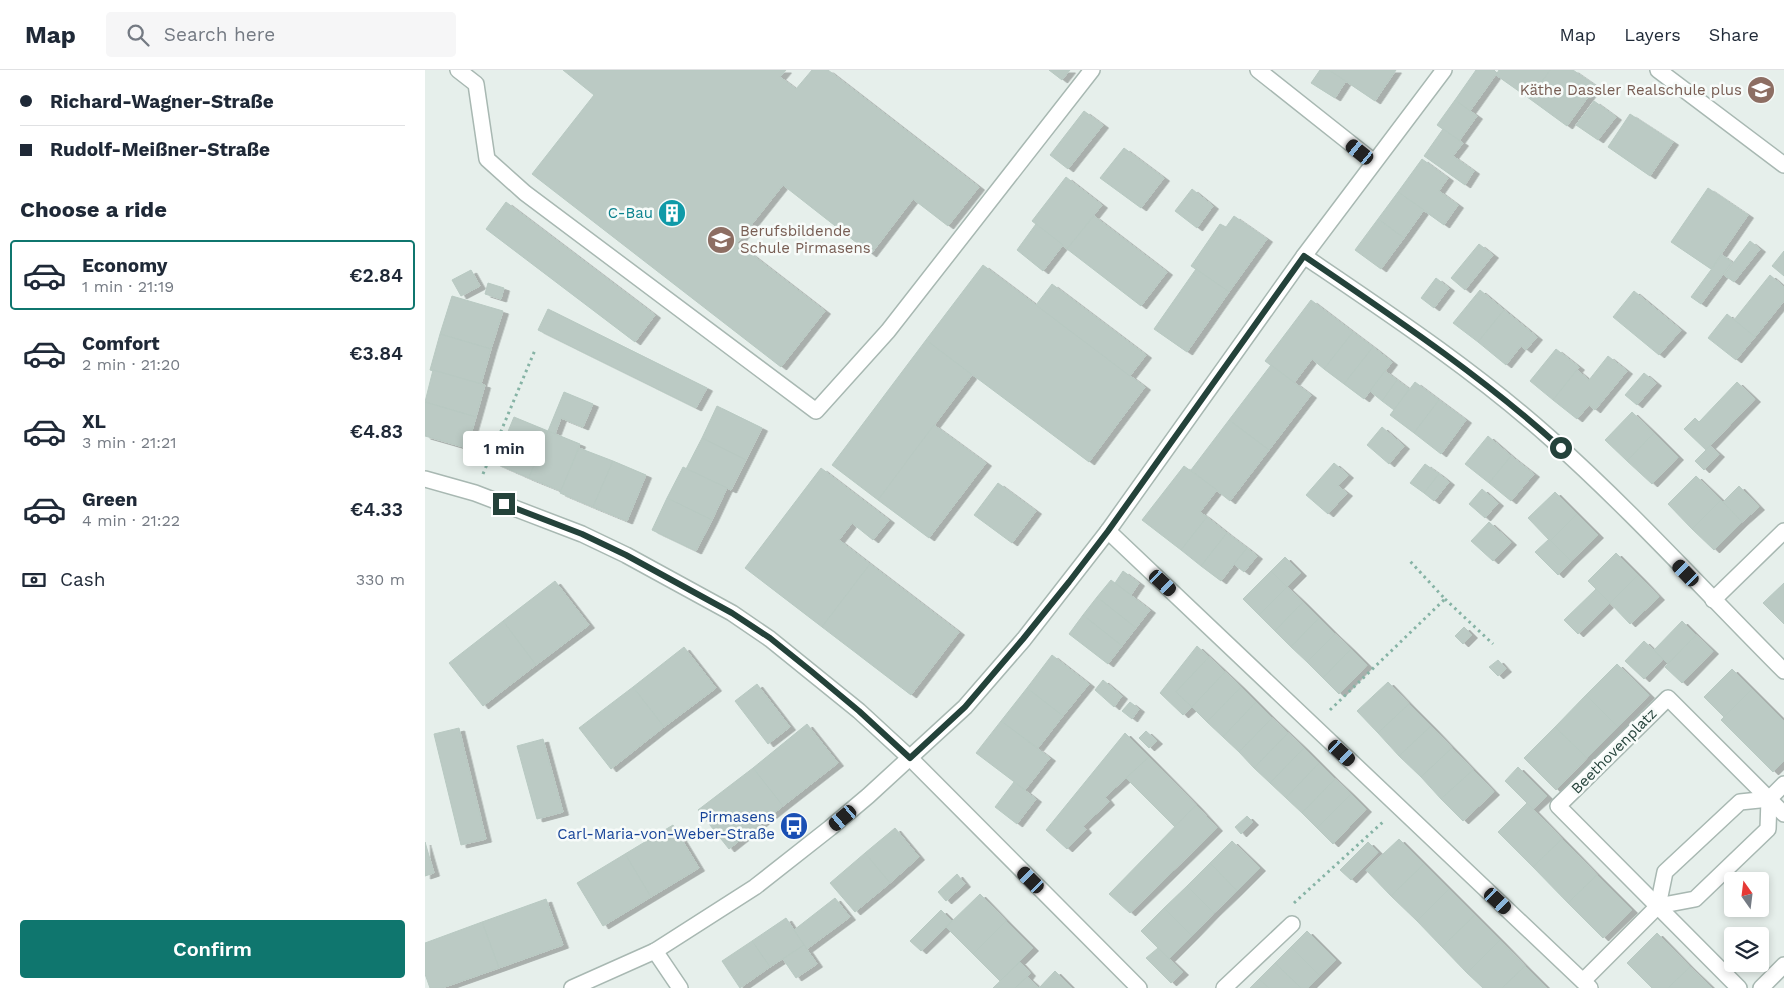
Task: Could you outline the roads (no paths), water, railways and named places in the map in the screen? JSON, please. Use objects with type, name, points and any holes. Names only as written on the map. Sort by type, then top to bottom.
[{"type":"street","points":[[458,70],[476,84],[487,159],[525,192],[816,411],[888,332],[1093,70]]},
{"type":"street","points":[[1258,70],[1374,162]]},
{"type":"street","points":[[573,988],[655,951],[755,886],[830,828],[965,707],[1029,632],[1108,531],[1304,256],[1444,70]]},
{"type":"street","points":[[1658,70],[1784,165]]},
{"type":"street","points":[[1304,256],[1385,311],[1477,378],[1549,438],[1608,492],[1784,670]]},
{"type":"street","points":[[425,479],[475,493],[582,534],[626,555],[732,613],[770,638],[859,711],[910,758],[1139,988]]},
{"type":"street","points":[[1108,531],[1586,985],[1658,906],[1665,872],[1740,802],[1769,799],[1784,784]]},
{"type":"street","points":[[1713,600],[1784,531]]},
{"type":"street","name":"Beethovenplatz","points":[[1739,988],[1558,806],[1668,698],[1784,814]]},
{"type":"street","points":[[1658,906],[1695,899],[1755,842],[1768,829],[1769,799]]},
{"type":"street","points":[[1224,988],[1292,924]]},
{"type":"street","points":[[655,951],[681,988]]},
{"type":"street","points":[[1761,988],[1784,965]]},
{"type":"place","name":"Käthe Dassler Realschule plus","points":[[1761,90]]},
{"type":"place","name":"C-Bau","points":[[672,213]]},
{"type":"place","name":"Berufsbildende Schule Pirmasens","points":[[721,240]]},
{"type":"place","name":"Pirmasens Carl-Maria-von-Weber-Straße","points":[[794,826]]}]
